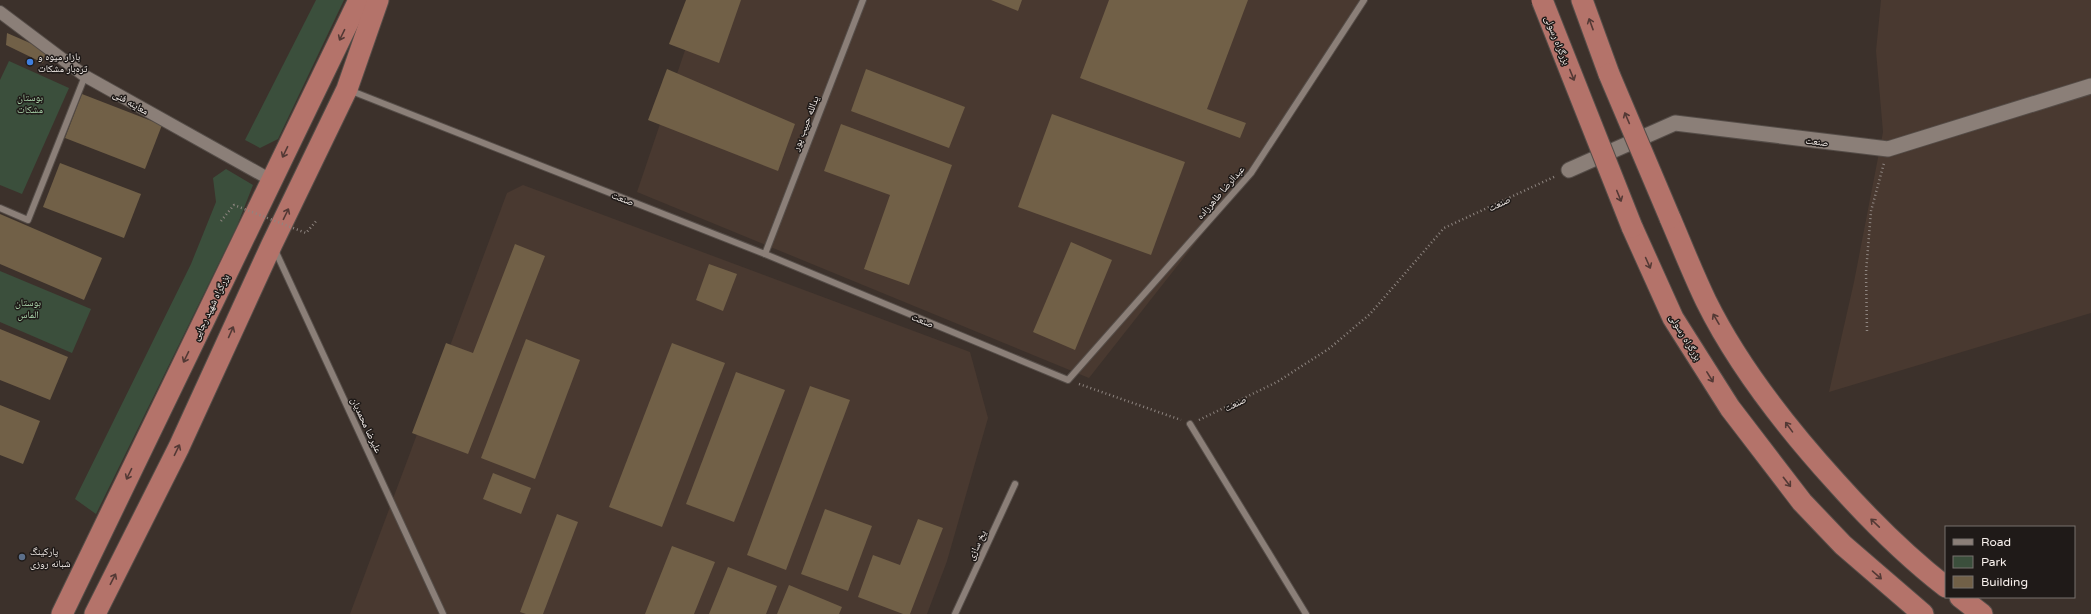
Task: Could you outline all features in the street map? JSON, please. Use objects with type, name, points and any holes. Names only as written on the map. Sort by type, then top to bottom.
[{"type":"highway","name":"بزرگراه شهید رجایی","points":[[62,614],[271,180],[360,0]]},
{"type":"highway","points":[[95,614],[179,447],[272,244],[347,90],[378,0]]},
{"type":"highway","name":"بزرگراه رسولی","points":[[1542,0],[1632,228],[1673,318],[1730,408],[1802,502],[1843,545],[1923,614]]},
{"type":"highway","points":[[1582,0],[1609,74],[1706,302],[1744,366],[1800,443],[1863,511],[1921,568],[1945,585]]},
{"type":"highway","points":[[1961,598],[1982,614]]},
{"type":"street","name":"معاینه فنی","points":[[0,12],[85,76],[271,180]]},
{"type":"street","name":"صنعت","points":[[1569,170],[1675,123],[1888,149],[2091,86]]},
{"type":"lane","name":"یدالله حبیب پور","points":[[765,254],[863,0]]},
{"type":"lane","name":"عبدالرضا طاهرزاده","points":[[1068,380],[1251,173],[1364,0]]},
{"type":"lane","points":[[0,208],[28,220],[85,76]]},
{"type":"lane","name":"صنعت","points":[[347,90],[765,254],[1068,380]]},
{"type":"lane","name":"علیرضا محمدیان","points":[[272,244],[443,614]]},
{"type":"lane","points":[[1190,424],[1306,614]]},
{"type":"lane","name":"یخ سازی","points":[[955,614],[1015,484]]},
{"type":"path","points":[[1867,332],[1866,272],[1871,211],[1888,149]]},
{"type":"path","name":"صنعت","points":[[1190,424],[1277,382],[1330,348],[1370,314],[1444,228],[1569,170]]},
{"type":"path","points":[[221,221],[234,205],[306,233],[317,220]]},
{"type":"path","points":[[1068,380],[1190,424]]},
{"type":"shaded area","points":[[702,0],[1364,0],[1245,180],[1089,378],[637,192]]},
{"type":"shaded area","points":[[1881,0],[2091,0],[2091,313],[1829,392],[1854,282],[1883,132],[1876,51]]},
{"type":"shaded area","points":[[523,185],[970,352],[988,418],[947,561],[927,614],[350,614],[507,193]]},
{"type":"green space","points":[[316,0],[344,0],[278,139],[260,148],[245,140]]},
{"type":"green space","name":"بوستان مشکات","points":[[9,61],[69,88],[22,194],[0,185],[0,80]]},
{"type":"green space","points":[[226,169],[253,185],[237,226],[96,514],[75,499],[191,264],[216,202],[213,178]]},
{"type":"green space","name":"بوستان الماس","points":[[0,271],[91,309],[72,353],[0,322]]},
{"type":"building","points":[[686,0],[741,0],[719,63],[669,44]]},
{"type":"building","points":[[991,0],[1022,0],[1018,11]]},
{"type":"building","points":[[1109,0],[1248,0],[1207,109],[1246,123],[1240,138],[1080,78]]},
{"type":"building","points":[[7,33],[46,50],[43,63],[6,45]]},
{"type":"building","points":[[667,69],[795,124],[778,171],[648,120]]},
{"type":"building","points":[[866,69],[965,107],[949,148],[851,111]]},
{"type":"building","points":[[82,94],[162,125],[145,169],[65,138]]},
{"type":"building","points":[[1052,114],[1185,162],[1151,255],[1018,207]]},
{"type":"building","points":[[841,124],[952,165],[909,285],[864,269],[890,195],[824,171]]},
{"type":"building","points":[[60,163],[141,194],[124,238],[43,207]]},
{"type":"building","points":[[0,214],[102,258],[84,300],[0,264]]},
{"type":"building","points":[[1071,242],[1112,260],[1075,350],[1033,332]]},
{"type":"building","points":[[515,244],[545,256],[468,454],[412,433],[446,343],[473,353]]},
{"type":"building","points":[[709,264],[737,274],[723,311],[696,300]]},
{"type":"building","points":[[0,329],[68,357],[50,400],[0,380]]},
{"type":"building","points":[[526,339],[580,360],[535,479],[481,458]]},
{"type":"building","points":[[672,343],[725,363],[662,527],[609,507]]},
{"type":"building","points":[[736,372],[785,390],[734,522],[686,504]]},
{"type":"building","points":[[810,386],[850,400],[786,570],[747,555]]},
{"type":"building","points":[[0,405],[40,421],[23,464],[0,455]]},
{"type":"building","points":[[493,473],[531,488],[521,514],[483,499]]},
{"type":"building","points":[[825,509],[872,526],[848,591],[801,574]]},
{"type":"building","points":[[557,514],[578,522],[543,614],[526,614],[520,612]]},
{"type":"building","points":[[918,519],[943,528],[910,614],[903,614],[858,597],[873,555],[900,565]]},
{"type":"building","points":[[672,546],[715,562],[694,614],[645,614]]},
{"type":"building","points":[[728,567],[777,586],[766,614],[709,614]]},
{"type":"building","points":[[789,585],[842,607],[839,614],[777,614]]},
{"type":"place","name":"بازار میوه و تره‌بار مشکات","points":[[30,62]]},
{"type":"place","name":"پارکینگ شبانه روزی","points":[[22,557]]}]
